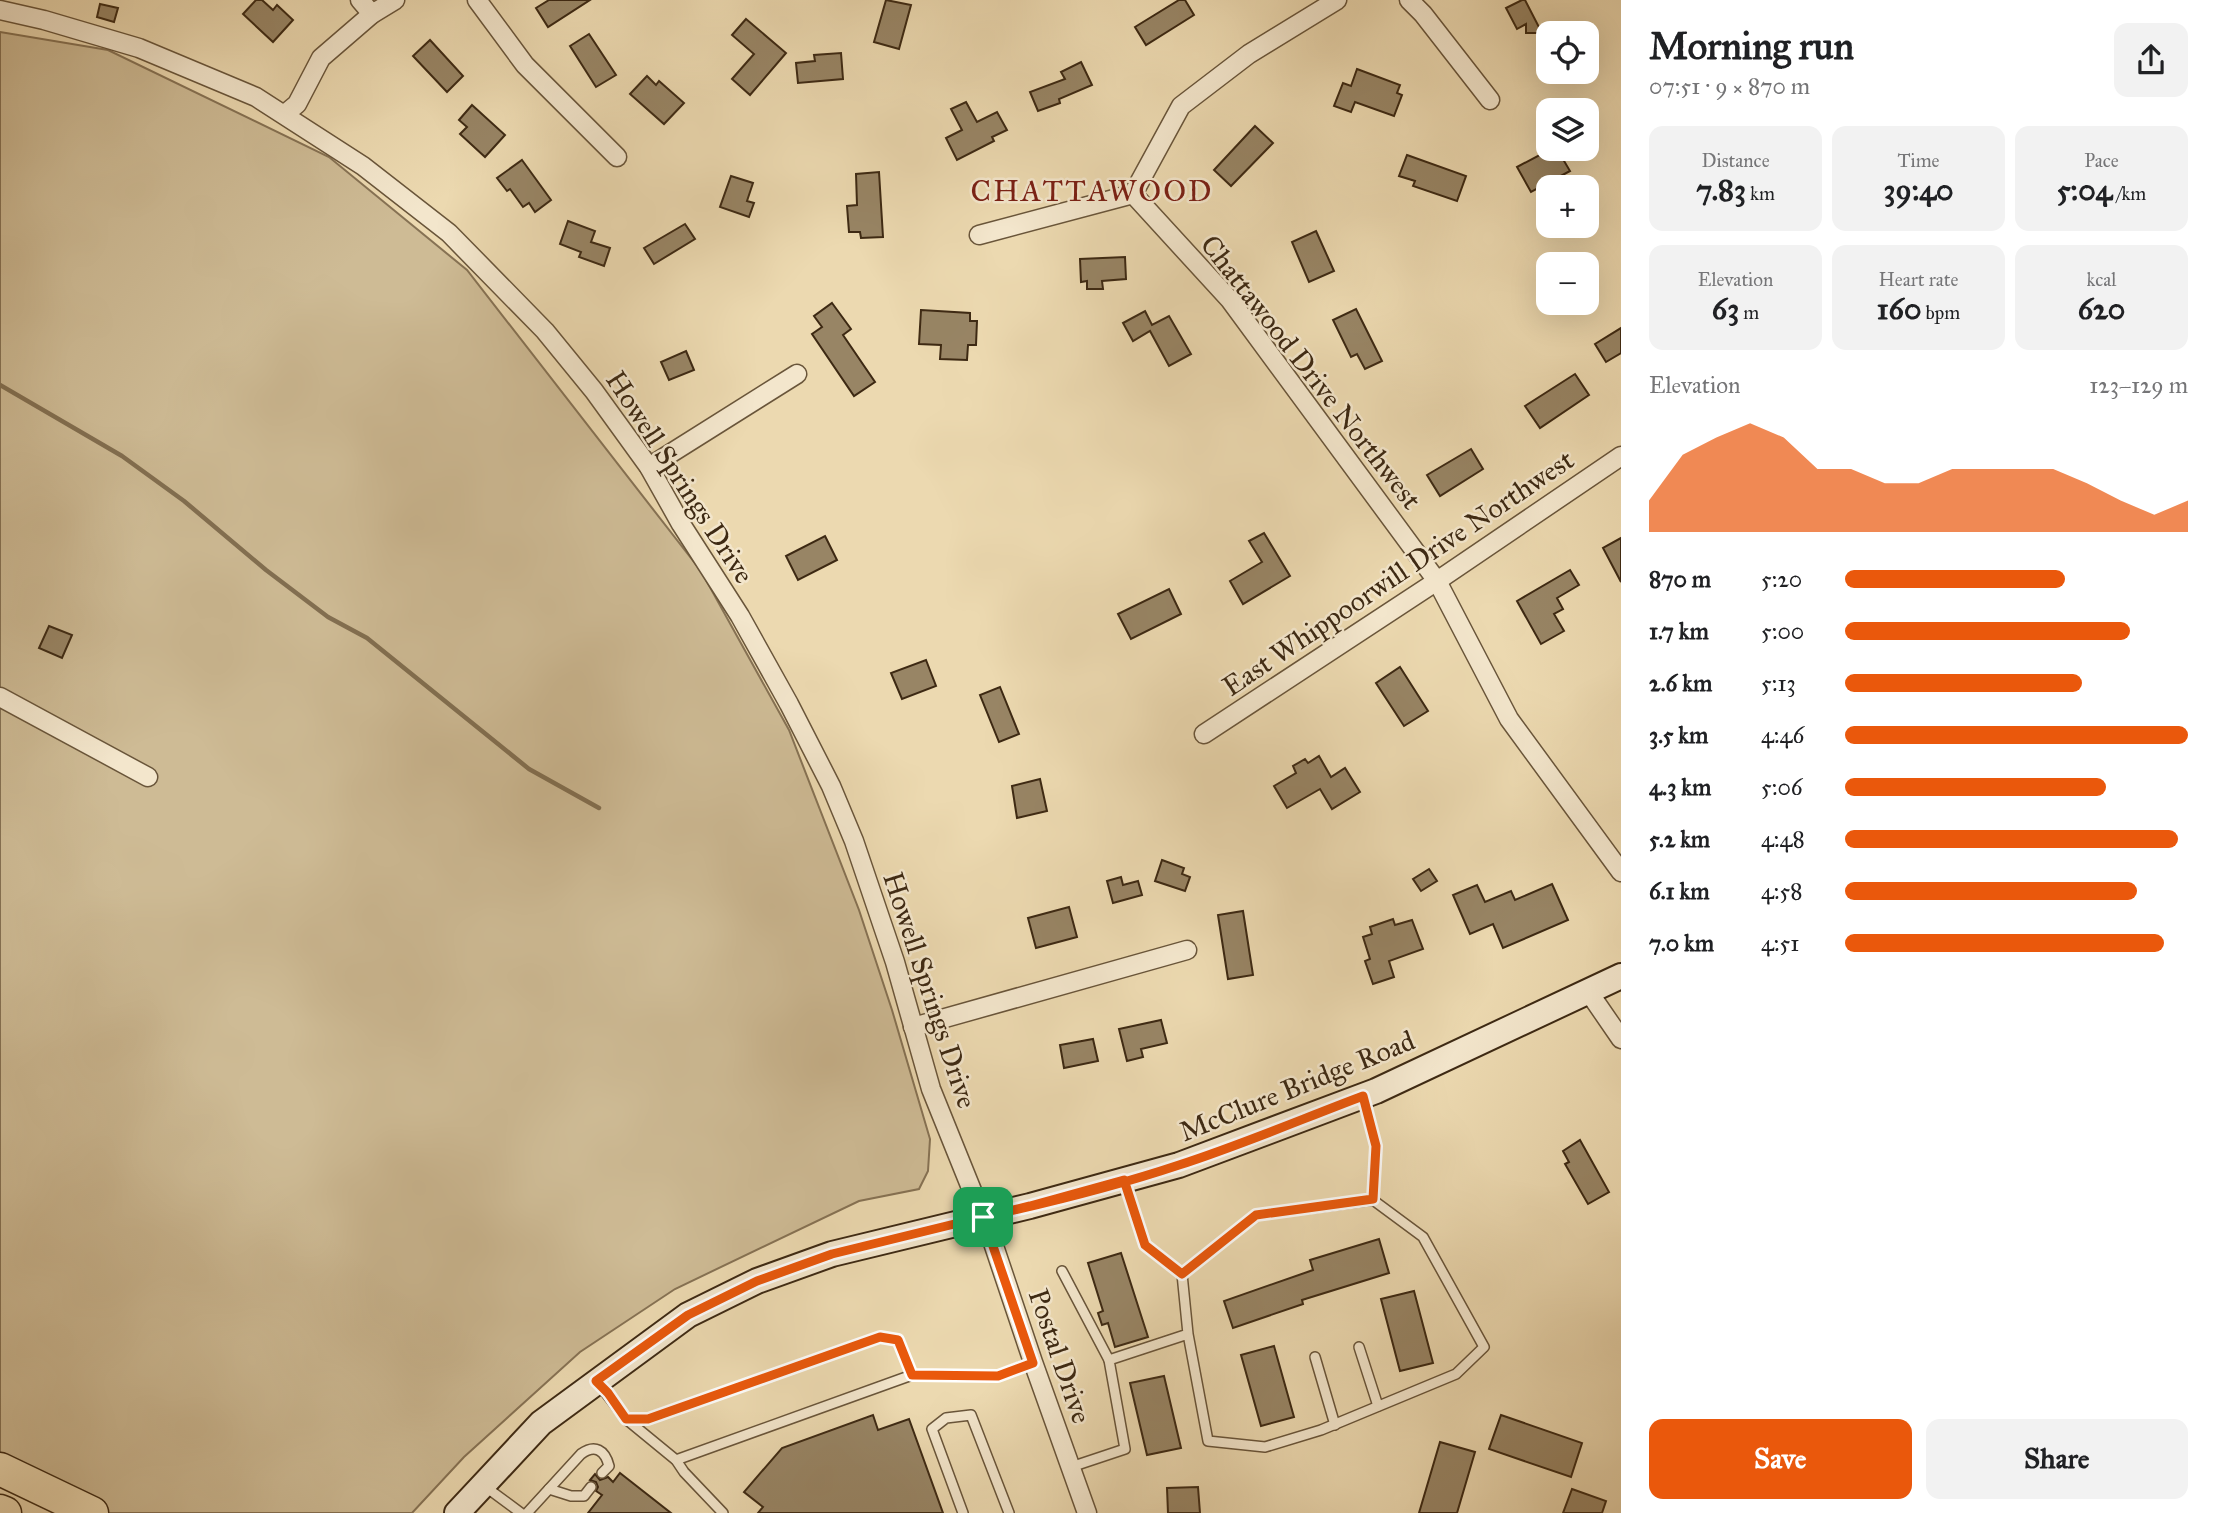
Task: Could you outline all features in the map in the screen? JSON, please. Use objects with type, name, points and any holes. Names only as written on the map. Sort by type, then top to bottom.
[{"type":"highway","points":[[0,1469],[92,1513]]},
{"type":"highway","points":[[0,1511],[5,1513]]},
{"type":"street","points":[[285,114],[297,104],[321,58],[366,7],[395,0]]},
{"type":"street","points":[[477,0],[525,65],[617,157]]},
{"type":"street","points":[[979,235],[1133,194],[1181,106],[1249,54],[1337,0]]},
{"type":"street","points":[[1409,0],[1490,100]]},
{"type":"street","name":"Howell Springs Drive","points":[[0,10],[139,48],[256,97],[285,114],[363,166],[449,233],[545,331],[594,391],[649,467],[752,638],[831,786],[863,865],[895,962],[931,1088],[983,1217]]},
{"type":"street","name":"Chattawood Drive Northwest","points":[[1133,194],[1230,300],[1437,581],[1509,719],[1621,872]]},
{"type":"street","points":[[649,467],[797,374]]},
{"type":"street","name":"East Whippoorwill Drive Northwest","points":[[1204,734],[1621,456]]},
{"type":"street","points":[[0,697],[148,777]]},
{"type":"street","points":[[913,1027],[1187,950]]},
{"type":"street","name":"McClure Bridge Road","points":[[457,1513],[541,1423],[688,1315],[757,1281],[832,1254],[1030,1206],[1179,1165],[1363,1096],[1621,976]]},
{"type":"street","points":[[1588,991],[1621,1039]]},
{"type":"street","name":"Postal Drive","points":[[983,1217],[1087,1513]]},
{"type":"lane","points":[[1363,1096],[1376,1146],[1373,1199]]},
{"type":"lane","points":[[1124,1180],[1145,1245],[1182,1274],[1188,1334],[1208,1441],[1265,1447],[1335,1424],[1456,1374],[1485,1347],[1423,1237],[1373,1199],[1256,1215],[1182,1274]]},
{"type":"lane","points":[[1062,1271],[1109,1360],[1125,1449],[1070,1466]]},
{"type":"lane","points":[[1109,1360],[1188,1334]]},
{"type":"lane","points":[[626,1419],[648,1419],[880,1337],[898,1340],[912,1375]]},
{"type":"lane","points":[[1359,1348],[1378,1406]]},
{"type":"lane","points":[[1315,1357],[1335,1424]]},
{"type":"lane","points":[[676,1460],[912,1375],[998,1376],[1033,1363]]},
{"type":"lane","points":[[596,1381],[626,1419],[676,1460],[723,1513]]},
{"type":"lane","points":[[963,1513],[932,1429],[946,1418],[971,1415],[1009,1513]]},
{"type":"lane","points":[[527,1513],[588,1449],[602,1451],[607,1457],[609,1466],[602,1474]]},
{"type":"lane","points":[[482,1485],[521,1513]]},
{"type":"lane","points":[[549,1489],[570,1496],[584,1496],[591,1487]]},
{"type":"shaded area","points":[[0,32],[108,50],[329,157],[467,270],[701,571],[789,730],[859,910],[930,1139],[928,1171],[919,1189],[859,1201],[675,1289],[580,1352],[464,1457],[412,1513],[108,1513],[0,1460]]},
{"type":"building","points":[[256,0],[262,0],[273,10],[277,5],[293,20],[273,42],[243,14]]},
{"type":"building","points":[[549,0],[590,0],[548,27],[536,8]]},
{"type":"building","points":[[886,0],[911,5],[899,49],[874,42]]},
{"type":"building","points":[[1179,0],[1185,0],[1194,15],[1146,45],[1135,27]]},
{"type":"building","points":[[1525,0],[1536,21],[1536,33],[1526,33],[1526,24],[1517,29],[1506,8]]},
{"type":"building","points":[[100,4],[118,8],[114,22],[97,17]]},
{"type":"building","points":[[746,19],[786,53],[750,95],[732,79],[754,54],[732,35]]},
{"type":"building","points":[[589,34],[616,75],[596,87],[570,46]]},
{"type":"building","points":[[430,40],[463,76],[447,92],[413,56]]},
{"type":"building","points":[[841,53],[843,79],[798,83],[796,63],[815,61],[814,55]]},
{"type":"building","points":[[1081,62],[1092,85],[1059,99],[1060,103],[1038,111],[1030,92],[1065,79],[1061,72]]},
{"type":"building","points":[[1357,69],[1400,85],[1397,93],[1402,95],[1394,116],[1355,102],[1351,112],[1334,106],[1343,83],[1351,86]]},
{"type":"building","points":[[647,76],[656,85],[659,81],[684,103],[664,124],[630,94]]},
{"type":"building","points":[[966,102],[977,122],[997,112],[1007,130],[992,137],[994,141],[957,160],[946,138],[962,130],[951,109]]},
{"type":"building","points":[[472,105],[505,135],[485,157],[460,134],[467,127],[459,120]]},
{"type":"building","points":[[1255,126],[1273,143],[1231,186],[1214,170]]},
{"type":"building","points":[[1407,155],[1466,176],[1457,201],[1413,186],[1415,181],[1399,176]]},
{"type":"building","points":[[1536,157],[1536,161],[1564,161],[1570,171],[1563,175],[1536,175],[1536,189],[1531,192],[1517,167]]},
{"type":"building","points":[[522,160],[551,200],[535,212],[529,203],[523,207],[510,189],[507,191],[497,178]]},
{"type":"building","points":[[879,172],[883,237],[861,238],[860,232],[849,232],[847,206],[857,205],[856,174]]},
{"type":"building","points":[[731,176],[753,183],[747,201],[754,203],[749,217],[720,207]]},
{"type":"building","points":[[568,221],[595,231],[591,242],[610,248],[604,266],[579,257],[581,252],[560,244]]},
{"type":"building","points":[[685,224],[695,239],[654,264],[644,248]]},
{"type":"building","points":[[1316,231],[1334,271],[1309,282],[1292,242]]},
{"type":"building","points":[[1125,257],[1126,279],[1102,281],[1103,289],[1087,289],[1087,281],[1081,282],[1080,259]]},
{"type":"building","points":[[832,303],[851,329],[843,335],[875,382],[854,396],[812,334],[822,327],[814,316]]},
{"type":"building","points":[[1356,309],[1382,361],[1365,369],[1357,354],[1351,357],[1333,320]]},
{"type":"building","points":[[921,310],[970,313],[970,321],[977,321],[976,345],[968,345],[967,360],[940,359],[941,345],[919,344]]},
{"type":"building","points":[[1145,311],[1152,325],[1169,316],[1191,354],[1169,366],[1150,331],[1133,341],[1123,323]]},
{"type":"building","points":[[1621,328],[1621,353],[1606,362],[1595,344]]},
{"type":"building","points":[[686,351],[694,370],[669,380],[661,362]]},
{"type":"building","points":[[1575,374],[1589,395],[1540,428],[1525,406]]},
{"type":"building","points":[[1471,449],[1483,469],[1440,496],[1427,475]]},
{"type":"building","points":[[1264,533],[1290,576],[1243,604],[1230,581],[1262,562],[1249,541]]},
{"type":"building","points":[[825,536],[837,560],[798,580],[786,556]]},
{"type":"building","points":[[1621,538],[1621,582],[1603,548]]},
{"type":"building","points":[[1570,570],[1579,585],[1557,598],[1563,609],[1554,614],[1564,631],[1541,644],[1517,601]]},
{"type":"building","points":[[1169,589],[1181,614],[1131,639],[1118,614]]},
{"type":"building","points":[[49,626],[72,635],[62,658],[39,648]]},
{"type":"building","points":[[926,660],[936,686],[902,699],[891,673]]},
{"type":"building","points":[[1400,667],[1428,711],[1404,726],[1376,683]]},
{"type":"building","points":[[1000,687],[1019,734],[999,742],[980,695]]},
{"type":"building","points":[[1319,756],[1331,777],[1345,768],[1360,792],[1332,809],[1320,789],[1287,808],[1274,786],[1296,773],[1293,766],[1305,759],[1308,763]]},
{"type":"building","points":[[1040,779],[1047,811],[1017,818],[1012,786]]},
{"type":"building","points":[[1162,860],[1184,868],[1182,874],[1190,877],[1185,891],[1155,881]]},
{"type":"building","points":[[1429,869],[1437,881],[1421,891],[1413,879]]},
{"type":"building","points":[[1121,877],[1123,885],[1138,881],[1142,895],[1113,903],[1107,881]]},
{"type":"building","points":[[1552,884],[1568,920],[1503,948],[1493,924],[1470,934],[1453,895],[1477,885],[1485,902],[1511,891],[1515,900]]},
{"type":"building","points":[[1069,907],[1077,937],[1036,948],[1028,918]]},
{"type":"building","points":[[1243,911],[1253,975],[1228,979],[1218,915]]},
{"type":"building","points":[[1393,919],[1395,925],[1412,920],[1423,949],[1389,961],[1394,977],[1373,984],[1365,961],[1370,959],[1363,937],[1372,934],[1370,927]]},
{"type":"building","points":[[1161,1020],[1167,1043],[1141,1049],[1143,1057],[1127,1061],[1119,1029]]},
{"type":"building","points":[[1093,1039],[1098,1061],[1064,1068],[1060,1045]]},
{"type":"building","points":[[1580,1140],[1609,1192],[1588,1204],[1565,1164],[1569,1162],[1563,1151]]},
{"type":"building","points":[[1379,1239],[1389,1273],[1302,1300],[1303,1304],[1233,1328],[1224,1301],[1313,1270],[1310,1260]]},
{"type":"building","points":[[1121,1253],[1148,1337],[1115,1347],[1108,1323],[1102,1325],[1098,1313],[1103,1311],[1088,1263]]},
{"type":"building","points":[[1414,1291],[1433,1363],[1400,1371],[1381,1299]]},
{"type":"building","points":[[1274,1346],[1294,1417],[1261,1426],[1241,1355]]},
{"type":"building","points":[[1164,1376],[1181,1448],[1147,1455],[1130,1383]]},
{"type":"building","points":[[873,1415],[878,1430],[909,1419],[943,1513],[758,1513],[763,1507],[744,1492],[782,1448]]},
{"type":"building","points":[[1501,1415],[1582,1443],[1571,1477],[1489,1449]]},
{"type":"building","points":[[1440,1442],[1475,1452],[1457,1513],[1419,1513]]},
{"type":"building","points":[[620,1473],[671,1513],[588,1513],[602,1495],[596,1491],[596,1482],[590,1480],[595,1474],[600,1480],[608,1477],[613,1482]]},
{"type":"building","points":[[1198,1487],[1200,1513],[1168,1513],[1167,1488]]},
{"type":"building","points":[[1572,1489],[1606,1501],[1602,1513],[1563,1513]]},
{"type":"waterway","points":[[0,385],[122,456],[184,501],[266,570],[328,617],[367,638],[529,769],[599,808]]},
{"type":"district","name":"CHATTAWOOD","points":[[1092,191]]},
{"type":"route","points":[[983,1217],[832,1254],[757,1281],[688,1315],[596,1381],[626,1419],[648,1419],[880,1337],[898,1340],[912,1375],[998,1376],[1033,1363],[983,1217],[1124,1180],[1145,1245],[1182,1274],[1256,1215],[1373,1199],[1376,1146],[1363,1096],[1179,1165],[983,1217]]}]
